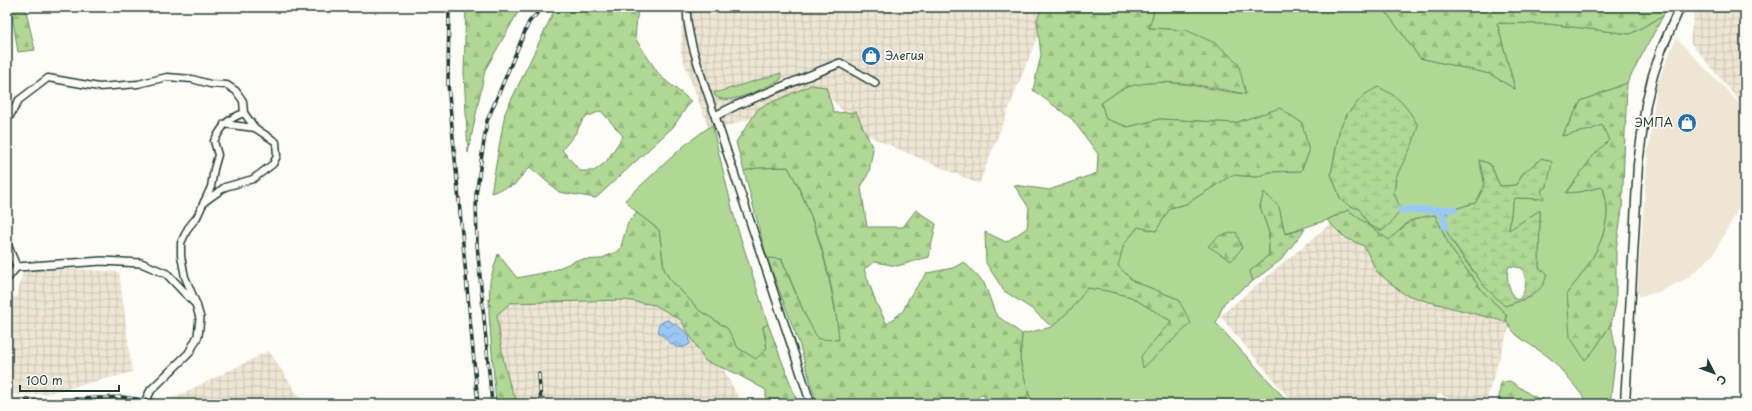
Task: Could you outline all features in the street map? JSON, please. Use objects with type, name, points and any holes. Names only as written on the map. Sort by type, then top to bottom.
[{"type":"main road","points":[[1625,404],[1638,164],[1646,104],[1662,48],[1680,7]]},
{"type":"street","points":[[687,7],[686,15],[692,44],[811,404]]},
{"type":"street","points":[[716,116],[737,105],[840,63],[874,82]]},
{"type":"street","points":[[7,122],[19,100],[48,78],[99,87],[138,84],[166,77],[210,84],[227,85],[236,91],[242,101],[244,113],[255,128],[276,142],[277,156],[274,164],[252,179],[225,187],[203,203]]},
{"type":"street","points":[[144,404],[151,390],[189,353],[198,336],[200,318],[185,277],[181,256],[181,243],[188,228],[198,217],[211,187],[218,155],[214,141],[224,124],[234,117],[244,113]]},
{"type":"street","points":[[224,124],[255,128]]},
{"type":"street","points":[[7,243],[16,267]]},
{"type":"street","points":[[7,279],[16,267],[102,260],[141,262],[167,274],[196,304]]},
{"type":"shaded area","points":[[682,7],[1049,7],[979,184],[864,134],[826,93],[710,132],[681,54]]},
{"type":"shaded area","points":[[1695,7],[1745,7],[1745,108],[1690,42]]},
{"type":"shaded area","points":[[1676,38],[1745,109],[1745,195],[1714,254],[1688,278],[1659,292],[1640,296],[1637,292],[1648,154],[1657,84]]},
{"type":"shaded area","points":[[1386,177],[1512,318],[1485,404],[1459,404],[1440,394],[1429,404],[1294,404],[1220,316]]},
{"type":"shaded area","points":[[77,269],[119,272],[132,372],[45,394],[7,395],[7,297],[17,297],[23,271]]},
{"type":"shaded area","points":[[681,289],[742,404],[497,404],[487,298]]},
{"type":"shaded area","points":[[269,351],[304,404],[161,404]]},
{"type":"green space","points":[[7,7],[25,7],[35,50],[18,52],[12,15],[7,17]]},
{"type":"green space","points":[[466,7],[521,7],[485,70],[468,153],[464,72]]},
{"type":"green space","points":[[556,7],[638,7],[635,38],[660,76],[691,101],[673,127],[596,198],[559,192],[530,167],[514,185],[491,193],[505,113]],"holes":[[[601,111],[623,136],[606,162],[594,171],[580,171],[562,150],[575,134],[584,118]]]},
{"type":"green space","points":[[1042,7],[1155,7],[1149,28],[1186,30],[1217,44],[1238,63],[1246,94],[1186,84],[1156,82],[1141,84],[1124,88],[1101,103],[1106,119],[1128,127],[1160,119],[1235,123],[1280,108],[1302,123],[1309,152],[1301,171],[1269,172],[1257,177],[1232,175],[1186,204],[1170,208],[1156,231],[1138,227],[1124,244],[1118,266],[1133,281],[1178,299],[1191,323],[1143,368],[1141,356],[1171,321],[1131,297],[1108,291],[1087,288],[1074,306],[1052,327],[1032,309],[1004,291],[986,263],[985,232],[1006,242],[1027,228],[1029,208],[1014,185],[1049,190],[1097,173],[1098,154],[1072,119],[1033,90],[1041,55],[1037,20]]},
{"type":"green space","points":[[1155,7],[1379,7],[1386,12],[1420,58],[1490,74],[1515,89],[1497,23],[1548,24],[1630,34],[1663,16],[1627,83],[1581,101],[1562,135],[1590,130],[1603,124],[1609,140],[1593,156],[1578,192],[1603,187],[1607,215],[1602,237],[1587,267],[1567,293],[1585,360],[1594,350],[1611,324],[1616,352],[1610,404],[1589,404],[1549,357],[1525,342],[1512,330],[1506,314],[1484,293],[1451,249],[1435,215],[1409,221],[1389,241],[1348,210],[1327,220],[1285,234],[1279,207],[1264,193],[1260,206],[1269,233],[1269,255],[1250,271],[1253,281],[1224,303],[1216,323],[1290,404],[1035,404],[1029,395],[1020,360],[1022,334],[1052,327],[1074,306],[1087,288],[1108,291],[1131,297],[1171,321],[1158,338],[1171,343],[1178,299],[1133,281],[1117,266],[1124,244],[1138,227],[1156,231],[1170,208],[1186,204],[1232,175],[1257,177],[1268,172],[1301,171],[1309,152],[1302,123],[1280,109],[1235,123],[1160,119],[1128,127],[1106,119],[1101,103],[1124,88],[1142,84],[1157,82],[1186,84],[1245,94],[1186,30],[1149,28]],"holes":[[[1353,107],[1401,166],[1396,177],[1394,193],[1369,225],[1360,209],[1341,200],[1331,174],[1340,128]],[[1479,160],[1490,164],[1500,186],[1517,185],[1523,173],[1538,199],[1515,198],[1512,205],[1509,231],[1540,211],[1539,269],[1531,297],[1505,306],[1471,269],[1457,249],[1445,227],[1454,209],[1475,203],[1482,191],[1484,182]]]},
{"type":"green space","points":[[1385,7],[1666,7],[1663,16],[1630,34],[1548,24],[1497,23],[1515,89],[1490,74],[1420,58],[1386,12]]},
{"type":"green space","points":[[781,73],[781,79],[777,82],[746,95],[728,99],[721,99],[715,96],[714,92]]},
{"type":"green space","points":[[1627,83],[1622,209],[1616,250],[1616,304],[1611,324],[1594,350],[1585,360],[1570,337],[1567,293],[1581,276],[1598,247],[1605,226],[1607,205],[1603,187],[1566,193],[1593,156],[1609,140],[1602,125],[1590,130],[1562,136],[1581,101]]},
{"type":"green space","points":[[811,85],[826,87],[834,113],[856,112],[873,149],[869,172],[861,187],[867,227],[903,227],[916,210],[936,224],[929,257],[897,266],[875,262],[864,269],[877,305],[887,324],[903,311],[910,296],[927,273],[953,268],[964,262],[984,283],[996,315],[1022,334],[1020,360],[1029,395],[1035,404],[989,404],[987,399],[981,394],[973,404],[817,404],[799,343],[767,258],[781,259],[805,315],[818,339],[839,340],[833,296],[816,229],[808,207],[788,167],[757,168],[744,171],[736,142],[759,108]]},
{"type":"green space","points":[[1378,87],[1397,98],[1410,112],[1418,125],[1413,143],[1396,177],[1394,193],[1401,210],[1390,224],[1382,231],[1369,225],[1359,209],[1350,206],[1341,200],[1331,174],[1340,128],[1348,113],[1364,95]]},
{"type":"green space","points":[[712,125],[735,220],[768,324],[763,327],[767,349],[756,359],[738,348],[727,328],[700,311],[669,278],[664,269],[659,230],[637,213],[625,200],[686,144]]},
{"type":"green space","points":[[1542,158],[1552,162],[1547,187],[1541,190],[1544,199],[1515,198],[1512,205],[1509,230],[1540,210],[1539,268],[1547,273],[1542,286],[1532,295],[1505,306],[1484,286],[1449,236],[1445,227],[1446,214],[1454,209],[1475,203],[1479,197],[1482,192],[1484,178],[1479,160],[1490,164],[1500,186],[1517,185],[1523,173]],"holes":[[[1509,266],[1522,268],[1526,285],[1524,292],[1518,300],[1514,298],[1509,286],[1508,270]]]},
{"type":"green space","points":[[788,167],[808,208],[822,251],[828,273],[840,340],[818,340],[805,315],[782,259],[767,258],[744,171],[757,168]]},
{"type":"green space","points":[[1264,192],[1279,207],[1285,234],[1305,229],[1281,260],[1253,281],[1250,271],[1269,255],[1269,233],[1260,206]]},
{"type":"green space","points":[[1348,210],[1389,240],[1414,220],[1435,215],[1451,249],[1484,293],[1506,314],[1506,322],[1404,294],[1377,272],[1364,246],[1344,237],[1327,220]]},
{"type":"green space","points":[[637,213],[659,230],[664,269],[669,278],[700,311],[727,328],[738,348],[756,359],[767,348],[763,327],[768,324],[798,404],[766,404],[766,390],[733,372],[705,361],[681,320],[655,305],[625,300],[510,303],[497,315],[504,362],[510,386],[520,404],[496,404],[489,314],[490,281],[498,254],[517,278],[552,271],[577,260],[600,259],[620,250],[628,222]]},
{"type":"green space","points":[[1236,232],[1242,248],[1231,261],[1208,246],[1219,236]]},
{"type":"green space","points":[[1510,381],[1531,395],[1551,404],[1498,404],[1501,382]]},
{"type":"water","points":[[667,320],[677,325],[689,335],[690,344],[677,347],[659,333],[658,326]]},
{"type":"waterway","points":[[1439,210],[1454,209]]},
{"type":"waterway","points":[[1401,210],[1439,210],[1444,217],[1445,227]]},
{"type":"railway","points":[[449,7],[448,84],[478,404]]},
{"type":"railway","points":[[492,404],[477,244],[476,195],[487,121],[529,22],[543,7]]},
{"type":"railway","points":[[539,374],[541,404]]},
{"type":"railway","points":[[7,402],[122,397],[173,404]]},
{"type":"place","name":"Элегия","points":[[871,56]]},
{"type":"place","name":"ЭМПА","points":[[1687,123]]}]
